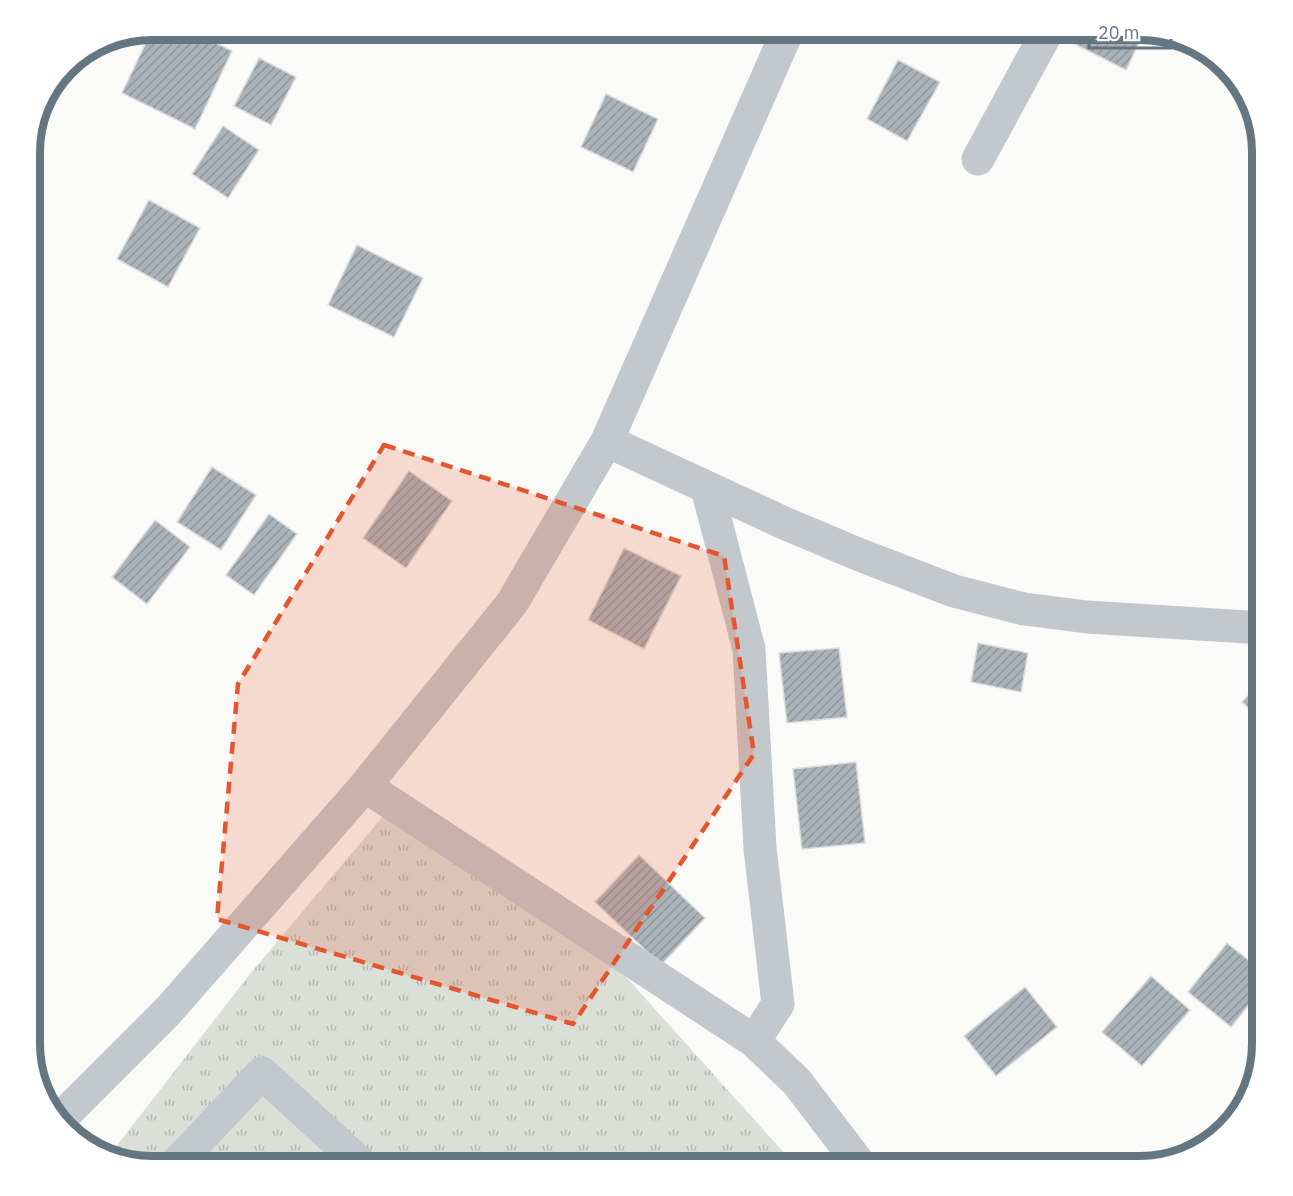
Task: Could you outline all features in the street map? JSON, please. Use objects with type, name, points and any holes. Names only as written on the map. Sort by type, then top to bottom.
[{"type":"street","points":[[65,1114],[168,1011],[365,786],[512,603],[607,441],[784,40]]},
{"type":"street","points":[[978,159],[1043,40]]},
{"type":"street","points":[[607,441],[707,488],[870,559],[954,591],[1024,609],[1087,617],[1252,627]]},
{"type":"street","points":[[707,488],[749,649],[760,848],[778,1004],[754,1041]]},
{"type":"street","points":[[365,786],[754,1041],[797,1082],[853,1156]]},
{"type":"street","points":[[183,1156],[262,1073],[352,1156]]},
{"type":"highlighted area","points":[[384,445],[724,556],[754,754],[573,1024],[217,919],[238,684]]},
{"type":"green space","points":[[384,815],[608,957],[787,1156],[152,1156],[114,1149],[250,974]]},
{"type":"building","points":[[147,40],[210,40],[232,51],[195,129],[122,93]]},
{"type":"building","points":[[1067,40],[1140,40],[1126,70]]},
{"type":"building","points":[[259,58],[296,77],[271,125],[234,106]]},
{"type":"building","points":[[898,60],[940,82],[907,141],[867,119]]},
{"type":"building","points":[[606,94],[658,119],[633,172],[581,147]]},
{"type":"building","points":[[223,126],[259,150],[228,198],[192,174]]},
{"type":"building","points":[[149,200],[200,228],[168,287],[117,259]]},
{"type":"building","points":[[357,245],[423,278],[394,337],[328,305]]},
{"type":"building","points":[[212,467],[256,495],[221,550],[177,522]]},
{"type":"building","points":[[409,471],[452,501],[406,568],[363,538]]},
{"type":"building","points":[[269,514],[297,534],[254,595],[226,575]]},
{"type":"building","points":[[155,520],[190,547],[147,604],[112,577]]},
{"type":"building","points":[[624,548],[681,576],[644,649],[588,620]]},
{"type":"building","points":[[978,643],[1028,653],[1021,692],[971,682]]},
{"type":"building","points":[[839,648],[847,717],[787,723],[779,653]]},
{"type":"building","points":[[1252,692],[1252,712],[1242,702]]},
{"type":"building","points":[[856,762],[865,843],[802,849],[793,769]]},
{"type":"building","points":[[639,855],[705,918],[661,965],[595,902]]},
{"type":"building","points":[[1227,943],[1252,963],[1252,1001],[1231,1027],[1188,992]]},
{"type":"building","points":[[1151,976],[1190,1010],[1142,1066],[1102,1032]]},
{"type":"building","points":[[1025,987],[1057,1027],[996,1076],[964,1036]]}]
